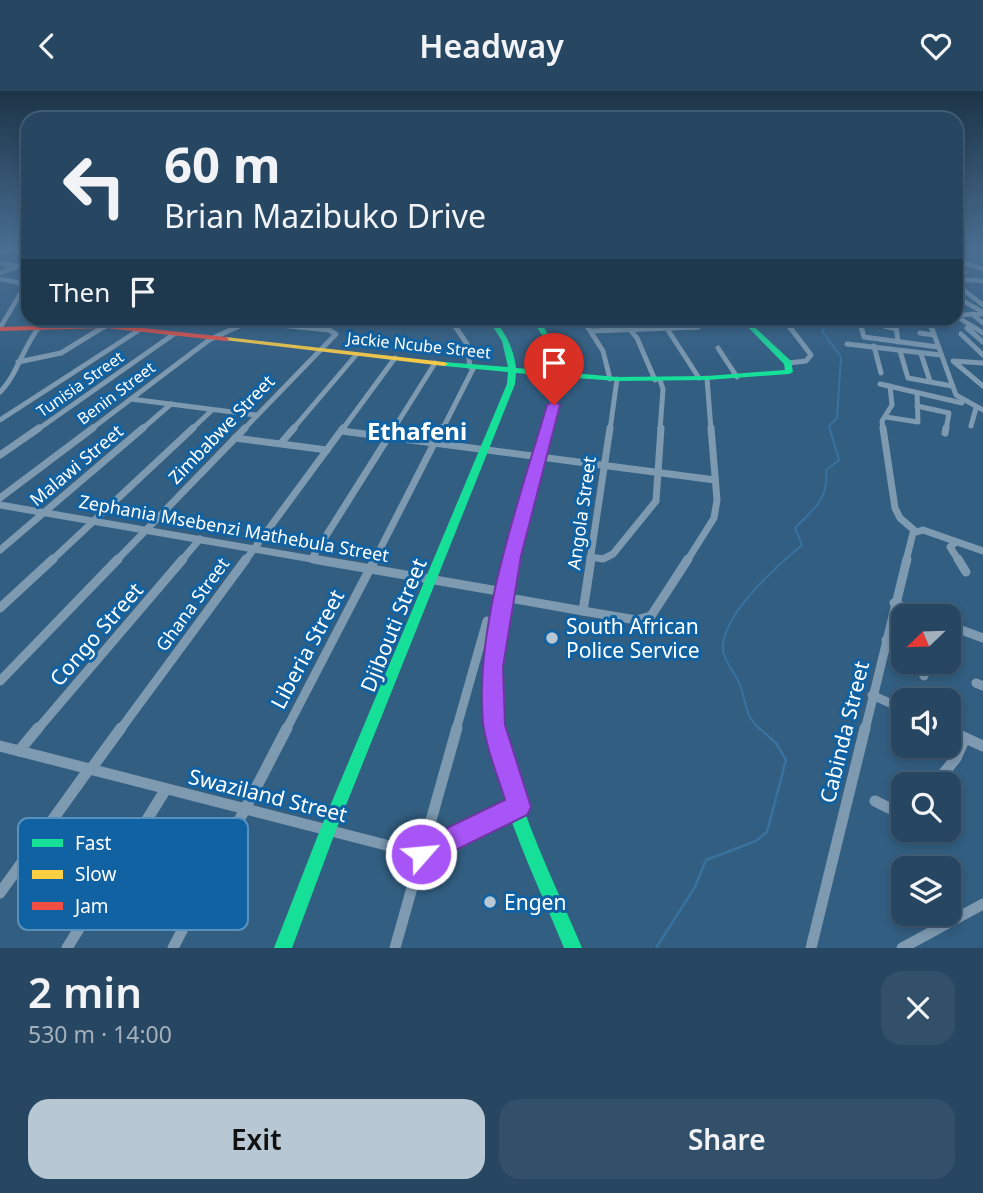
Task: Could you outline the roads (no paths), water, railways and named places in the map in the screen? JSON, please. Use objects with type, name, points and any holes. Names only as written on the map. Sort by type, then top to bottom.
[{"type":"street","points":[[964,289],[983,305]]},
{"type":"street","points":[[0,328],[21,292]]},
{"type":"street","points":[[963,301],[983,313]]},
{"type":"street","points":[[963,315],[983,313]]},
{"type":"street","points":[[972,314],[983,323]]},
{"type":"street","points":[[963,320],[983,333]]},
{"type":"street","name":"Jackie Ncube Street","points":[[0,328],[21,326]]},
{"type":"street","points":[[0,392],[29,339],[40,326]]},
{"type":"street","points":[[18,362],[61,353],[106,326]]},
{"type":"street","name":"Jackie Ncube Street","points":[[106,326],[561,376],[657,380],[737,377],[784,374],[790,366]]},
{"type":"street","name":"Benin Street","points":[[0,498],[212,338],[239,326]]},
{"type":"street","points":[[297,326],[335,331],[336,334],[320,350]]},
{"type":"street","points":[[456,326],[465,338],[472,367]]},
{"type":"street","points":[[496,326],[506,339],[514,372]]},
{"type":"street","points":[[540,326],[555,350],[561,376],[504,595],[493,667],[492,702],[499,747],[573,948]]},
{"type":"street","name":"Angola Street","points":[[583,611],[614,379],[603,351],[588,326]]},
{"type":"street","points":[[590,557],[611,557],[656,501],[659,473],[657,380],[627,326]]},
{"type":"street","points":[[750,326],[790,366],[806,361],[811,355],[789,326]]},
{"type":"street","points":[[860,326],[862,336],[872,339],[938,347]]},
{"type":"street","points":[[881,326],[896,330]]},
{"type":"street","points":[[896,326],[898,342]]},
{"type":"street","points":[[932,326],[956,395],[967,404]]},
{"type":"street","points":[[504,595],[636,620],[651,616],[714,519],[717,507],[715,480],[703,378],[666,327]]},
{"type":"street","points":[[592,331],[698,327]]},
{"type":"street","points":[[967,328],[983,342]]},
{"type":"street","points":[[0,420],[139,330]]},
{"type":"street","points":[[920,333],[934,335]]},
{"type":"street","name":"Tunisia Street","points":[[0,454],[174,334]]},
{"type":"street","points":[[961,334],[983,355]]},
{"type":"street","points":[[872,339],[881,373]]},
{"type":"street","points":[[847,344],[941,355]]},
{"type":"street","points":[[718,348],[737,377]]},
{"type":"street","name":"Zimbabwe Street","points":[[0,681],[320,350]]},
{"type":"street","points":[[900,351],[908,379],[952,386]]},
{"type":"street","points":[[921,353],[930,381]]},
{"type":"street","points":[[281,443],[356,355]]},
{"type":"street","name":"Ghana Street","points":[[54,818],[395,358]]},
{"type":"street","points":[[982,363],[953,361],[983,386]]},
{"type":"street","points":[[312,558],[435,363]]},
{"type":"street","name":"Liberia Street","points":[[241,818],[436,444],[472,367]]},
{"type":"street","name":"Djibouti Street","points":[[284,948],[328,830],[485,450],[514,372]]},
{"type":"street","points":[[906,382],[907,390]]},
{"type":"street","points":[[880,384],[979,409],[971,426]]},
{"type":"street","points":[[890,386],[892,405],[882,421],[895,508],[900,518],[917,530],[983,551]]},
{"type":"street","points":[[886,417],[918,422],[917,393]]},
{"type":"street","points":[[131,399],[256,415]]},
{"type":"street","name":"Malawi Street","points":[[0,550],[172,404]]},
{"type":"street","points":[[917,406],[949,413],[946,433]]},
{"type":"street","points":[[0,608],[212,410]]},
{"type":"street","points":[[342,431],[715,480]]},
{"type":"street","points":[[235,438],[327,450]]},
{"type":"street","name":"Zephania Msebenzi Mathebula Street","points":[[0,505],[433,578],[504,595]]},
{"type":"street","name":"Cabinda Street","points":[[815,946],[894,603],[917,530]]},
{"type":"street","name":"Congo Street","points":[[19,751],[200,539]]},
{"type":"street","points":[[956,542],[950,547],[966,572]]},
{"type":"street","points":[[395,948],[487,621]]},
{"type":"street","points":[[961,630],[983,638]]},
{"type":"street","points":[[886,640],[891,644]]},
{"type":"street","points":[[872,695],[891,704]]},
{"type":"street","points":[[961,736],[983,746]]},
{"type":"street","points":[[945,772],[956,758],[965,738]]},
{"type":"street","name":"Swaziland Street","points":[[0,746],[421,854]]},
{"type":"street","points":[[148,818],[166,789]]},
{"type":"street","points":[[874,801],[891,809]]},
{"type":"street","points":[[421,854],[519,807]]},
{"type":"street","name":"Ghana Street","points":[[0,893],[18,868]]},
{"type":"street","points":[[902,948],[983,904]]},
{"type":"street","points":[[67,948],[78,930]]},
{"type":"street","name":"Liberia Street","points":[[173,948],[182,930]]},
{"type":"waterway","points":[[759,728],[749,715],[739,683],[724,655],[725,637],[731,622],[752,592],[802,545],[795,528],[819,503],[825,489],[826,470],[839,460],[829,426],[837,418],[841,357],[822,331],[826,326]]},
{"type":"waterway","points":[[656,948],[695,887],[706,860],[756,841],[767,832],[786,760],[776,743],[759,728]]},
{"type":"place","name":"South African Police Service","points":[[552,638]]},
{"type":"place","name":"Engen","points":[[490,902]]},
{"type":"district","name":"Ethafeni","points":[[417,430]]}]
